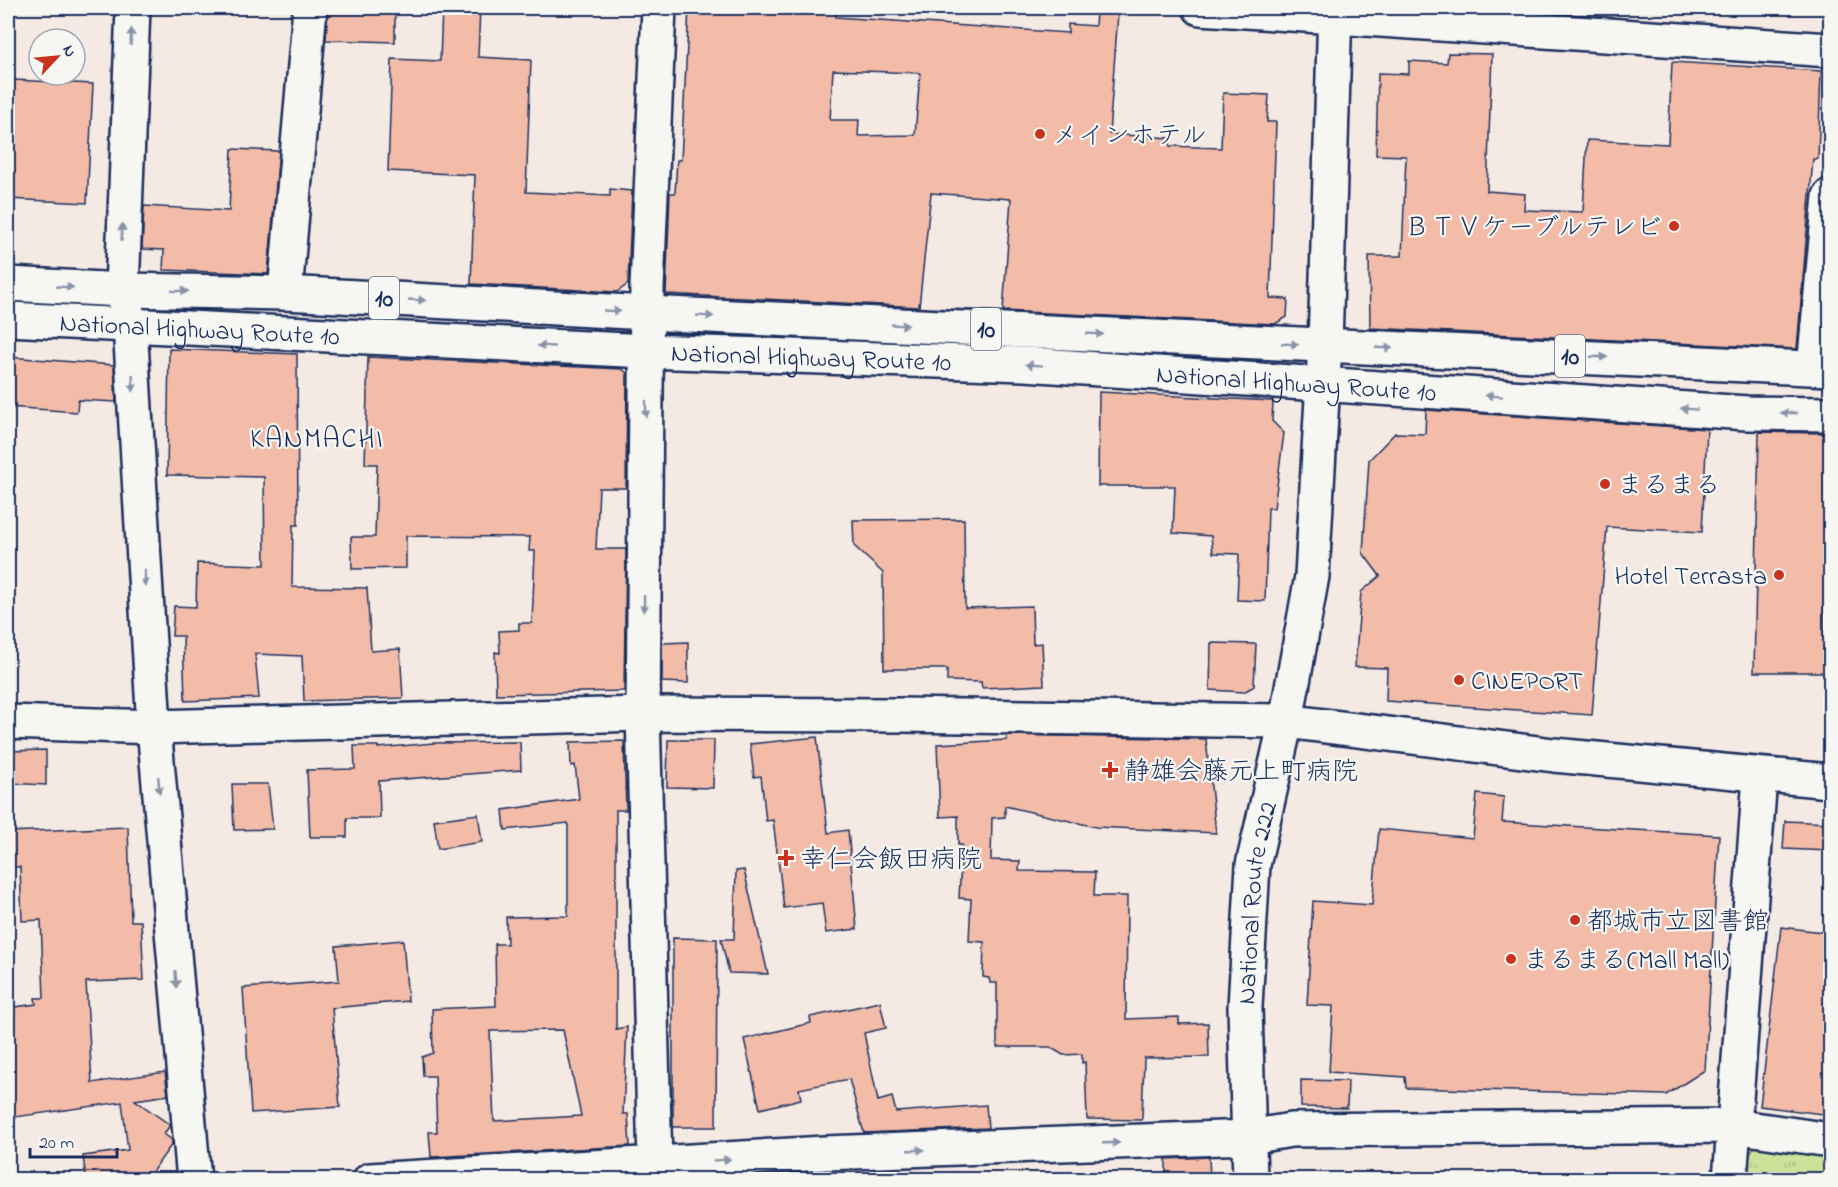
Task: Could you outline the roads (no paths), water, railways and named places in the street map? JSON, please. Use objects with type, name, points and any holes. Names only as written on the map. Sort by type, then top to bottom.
[{"type":"main road","points":[[133,8],[122,290],[130,325],[154,727],[194,1179]]},
{"type":"main road","points":[[285,292],[310,8]]},
{"type":"main road","points":[[657,1172],[644,714],[646,351],[659,8]]},
{"type":"main road","points":[[1200,8],[1587,20],[1830,50]]},
{"type":"main road","name":"National Route 222","points":[[1250,1179],[1245,1007],[1253,865],[1286,721],[1312,576],[1325,345],[1335,11]]},
{"type":"main road","points":[[1822,369],[1830,196]]},
{"type":"main road","name":"National Highway Route 10","points":[[8,284],[122,290],[285,292],[647,313],[1822,369]]},
{"type":"main road","name":"National Highway Route 10","points":[[8,319],[646,351],[1025,364],[1747,413],[1830,414]]},
{"type":"main road","points":[[8,722],[154,727],[475,716],[644,714],[901,714],[1286,721],[1554,755],[1760,777],[1830,781]]},
{"type":"main road","points":[[1730,1179],[1760,777]]},
{"type":"main road","points":[[370,1179],[657,1172],[825,1154],[1249,1137],[1291,1130],[1734,1126],[1830,1140]]},
{"type":"place","name":"メインホテル","points":[[1040,134]]},
{"type":"place","name":"ＢＴＶケーブルテレビ","points":[[1674,226]]},
{"type":"place","name":"まるまる","points":[[1605,484]]},
{"type":"place","name":"Hotel Terrasta","points":[[1779,575]]},
{"type":"place","name":"CINEPORT","points":[[1459,680]]},
{"type":"place","name":"静雄会藤元上町病院","points":[[1110,770]]},
{"type":"place","name":"幸仁会飯田病院","points":[[786,858]]},
{"type":"place","name":"都城市立図書館","points":[[1575,920]]},
{"type":"place","name":"まるまる(Mall Mall)","points":[[1511,959]]},
{"type":"district","name":"KANMACHI","points":[[317,437]]}]
